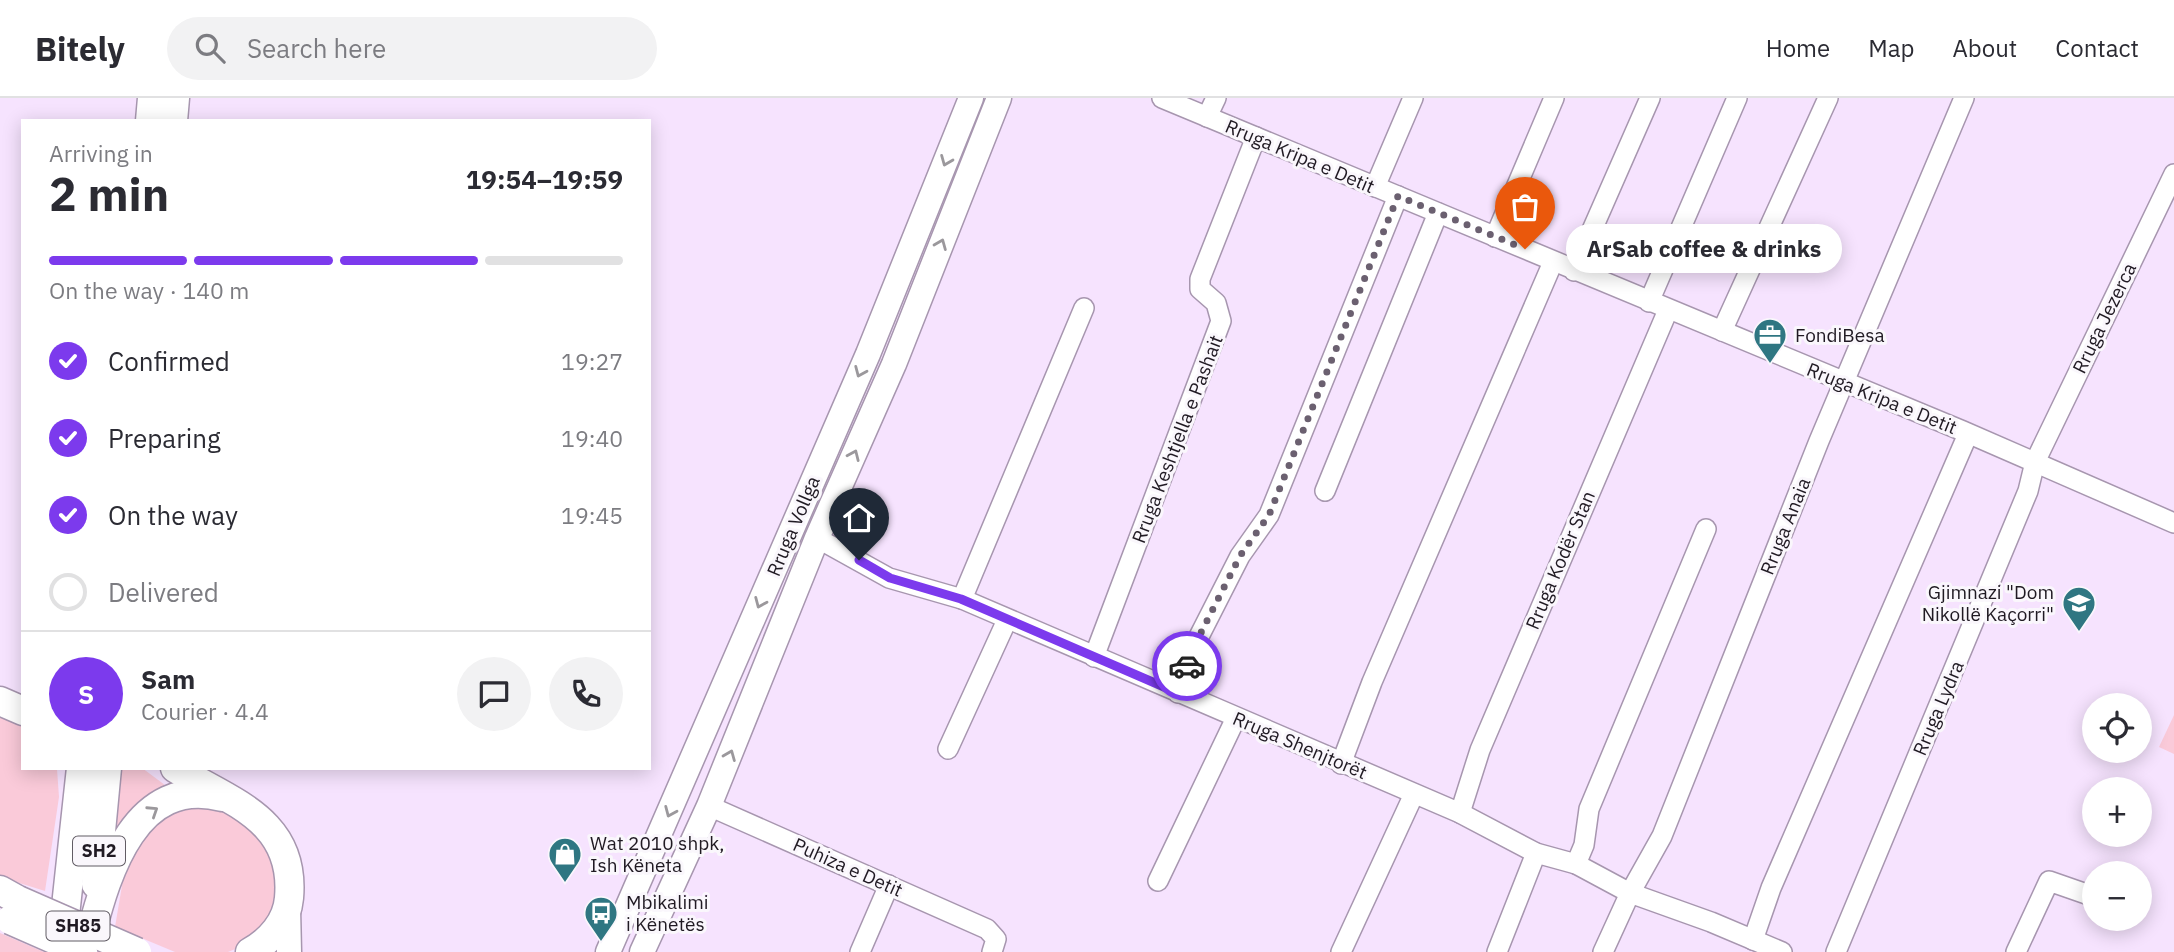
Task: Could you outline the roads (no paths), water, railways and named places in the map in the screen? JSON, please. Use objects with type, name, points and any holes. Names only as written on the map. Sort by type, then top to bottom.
[{"type":"highway","points":[[150,119],[152,98]]},
{"type":"highway","points":[[173,119],[175,98]]},
{"type":"highway","points":[[0,695],[21,689]]},
{"type":"highway","points":[[0,701],[21,710]]},
{"type":"highway","points":[[64,770],[75,830]]},
{"type":"highway","name":"SH2","points":[[62,952],[81,770]]},
{"type":"highway","name":"SH2","points":[[88,946],[107,770]]},
{"type":"highway","points":[[179,770],[238,803],[265,823],[282,848],[289,876],[288,908],[276,930],[250,952]]},
{"type":"highway","points":[[88,946],[117,856],[131,831],[146,815],[164,804],[195,795],[211,795],[238,803]]},
{"type":"highway","name":"SH85","points":[[7,906],[88,946]]},
{"type":"highway","name":"SH85","points":[[7,906],[137,952]]},
{"type":"main road","name":"Rruga Vollga","points":[[608,952],[862,367],[971,98]]},
{"type":"main road","name":"Rruga Vollga","points":[[642,952],[709,806],[817,538],[894,364],[999,98]]},
{"type":"main road","points":[[288,908],[289,952]]},
{"type":"street","name":"Rruga Kripa e Detit","points":[[1162,98],[2035,462],[2174,523]]},
{"type":"street","points":[[1208,117],[1216,98]]},
{"type":"street","points":[[1375,187],[1412,98]]},
{"type":"street","points":[[1495,237],[1554,98]]},
{"type":"street","points":[[1574,271],[1650,98]]},
{"type":"street","points":[[1649,302],[1737,98]]},
{"type":"street","points":[[1722,331],[1828,98]]},
{"type":"street","name":"Rruga Anaia","points":[[1604,952],[1630,893],[1662,836],[1845,383],[1964,98]]},
{"type":"street","name":"Rruga Keshtjella e Pashait","points":[[1094,657],[1221,321],[1216,303],[1200,289],[1200,279],[1256,137]]},
{"type":"street","name":"Rruga Jezerca","points":[[2035,462],[2174,174]]},
{"type":"street","points":[[1178,693],[1188,670],[1186,662],[1198,638],[1240,556],[1269,515],[1398,196]]},
{"type":"street","points":[[1325,491],[1438,213]]},
{"type":"street","points":[[1342,764],[1378,669],[1553,262]]},
{"type":"street","points":[[961,599],[1084,308]]},
{"type":"street","name":"Rruga Kodër Stan","points":[[1460,813],[1480,750],[1668,310]]},
{"type":"street","points":[[1753,940],[1771,888],[1968,434]]},
{"type":"street","name":"Rruga Lydra","points":[[1836,952],[2028,491],[2035,462]]},
{"type":"street","points":[[1576,864],[1584,845],[1589,809],[1706,528]]},
{"type":"street","name":"Rruga Shenjtorët","points":[[817,538],[890,578],[961,599],[1460,813],[1536,853],[1576,864],[1630,893],[1782,952]]},
{"type":"street","points":[[948,749],[1007,620]]},
{"type":"street","points":[[1158,881],[1234,722],[1240,720]]},
{"type":"street","points":[[1341,952],[1414,794]]},
{"type":"street","name":"Puhiza e Detit","points":[[709,806],[987,929],[996,939],[992,952]]},
{"type":"street","points":[[1497,952],[1536,853]]},
{"type":"street","points":[[2016,952],[2049,881],[2082,892]]},
{"type":"street","points":[[860,952],[889,885]]},
{"type":"place","name":"ArSab coffee & drinks","points":[[1525,249]]},
{"type":"place","name":"FondiBesa","points":[[1770,365]]},
{"type":"place","name":"Gjimnazi \"Dom Nikollë Kaçorri\"","points":[[2079,633]]},
{"type":"place","name":"Wat 2010 shpk, Ish Këneta","points":[[565,884]]},
{"type":"place","name":"Mbikalimi i Kënetës","points":[[601,943]]}]
